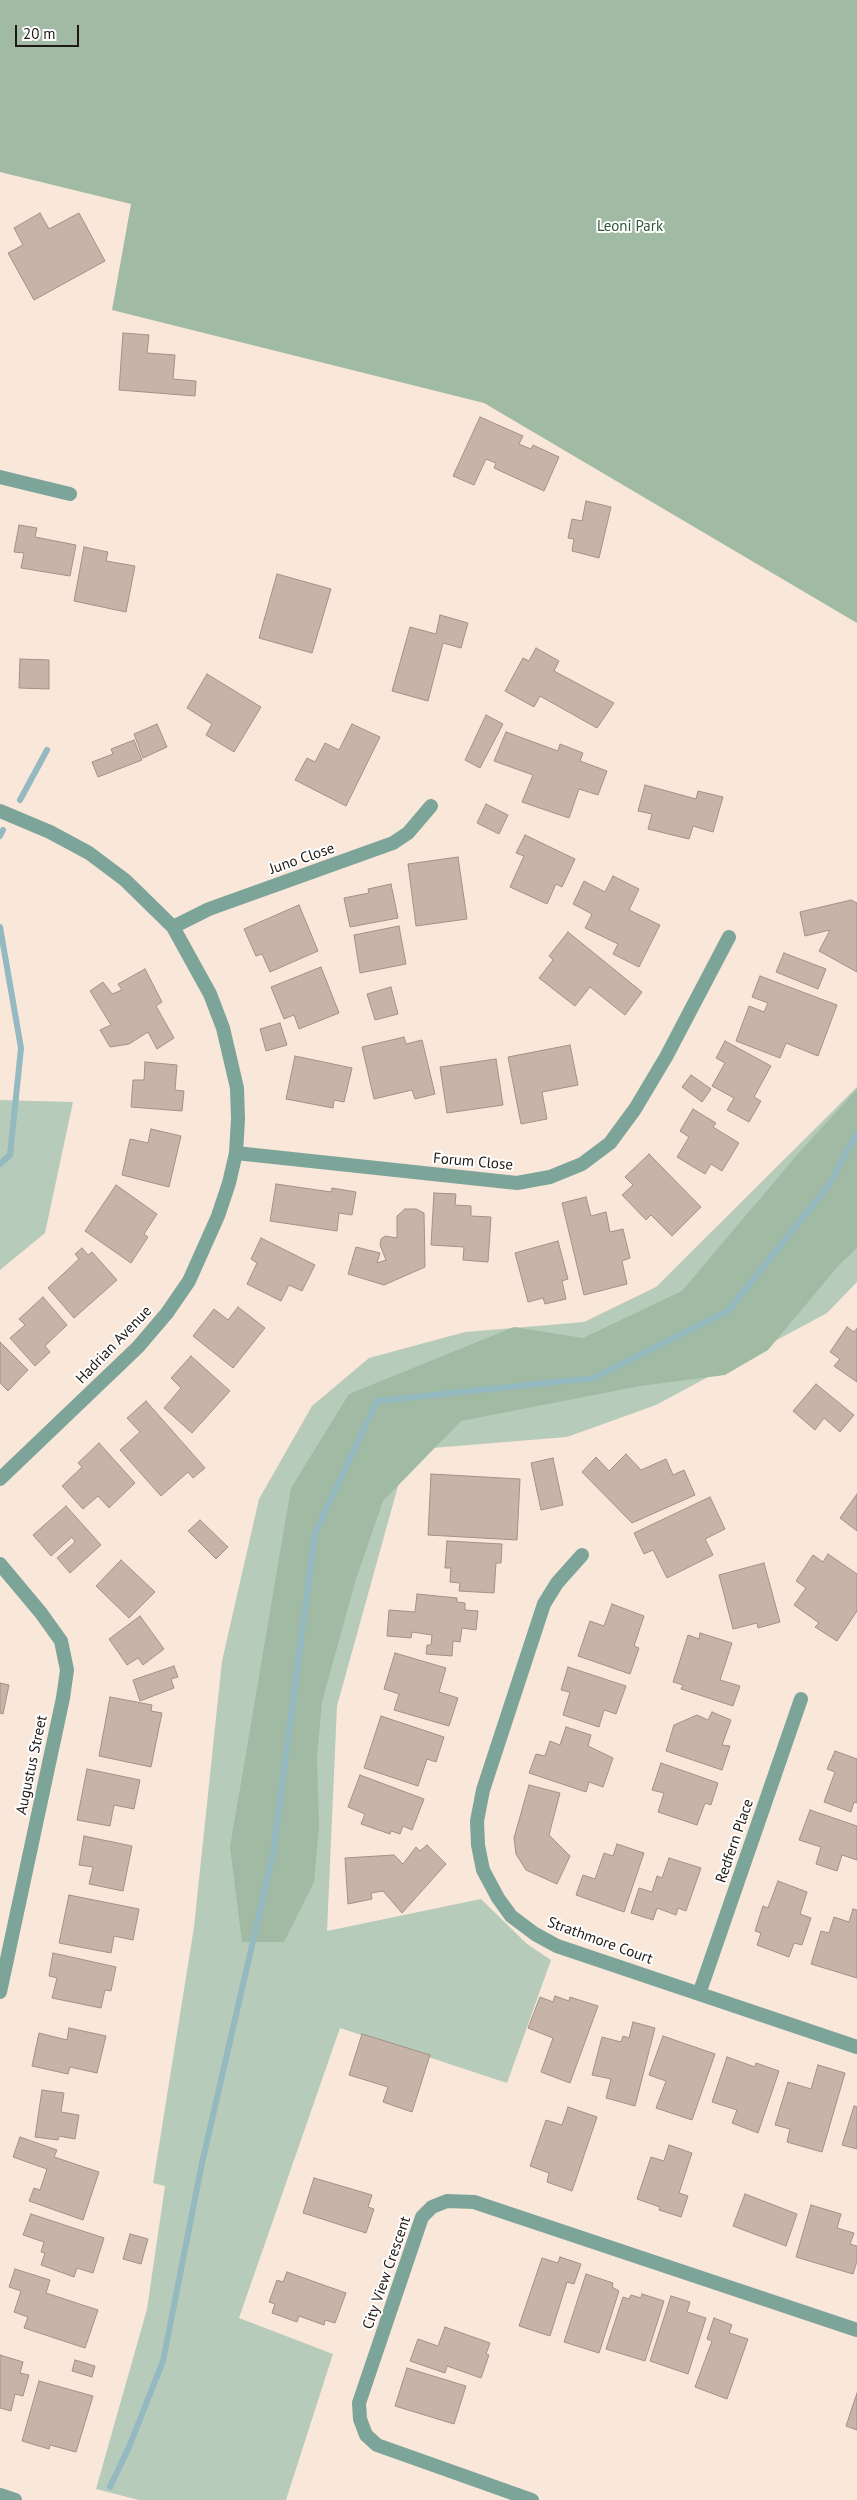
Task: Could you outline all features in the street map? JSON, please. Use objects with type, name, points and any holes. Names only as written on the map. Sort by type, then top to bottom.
[{"type":"street","points":[[0,478],[70,494]]},
{"type":"street","name":"Juno Close","points":[[173,927],[208,908],[393,843],[408,833],[431,806]]},
{"type":"street","name":"Hadrian Avenue","points":[[0,811],[50,832],[89,853],[125,880],[173,927],[210,994],[223,1028],[237,1088],[238,1119],[236,1153],[230,1183],[204,1250],[189,1281],[167,1313],[138,1347],[0,1479]]},
{"type":"street","name":"Forum Close","points":[[236,1153],[517,1182],[550,1177],[582,1164],[610,1142],[635,1110],[666,1057],[729,937]]},
{"type":"street","name":"Strathmore Court","points":[[582,1555],[557,1583],[544,1604],[483,1790],[477,1821],[483,1870],[498,1898],[511,1916],[535,1934],[557,1946],[857,2047]]},
{"type":"street","name":"Augustus Street","points":[[0,1564],[42,1614],[61,1641],[67,1670],[63,1698],[0,1992]]},
{"type":"street","name":"Redfern Place","points":[[699,1994],[801,1699]]},
{"type":"street","name":"City View Crescent","points":[[532,2500],[377,2445],[366,2435],[360,2419],[359,2403],[422,2217],[432,2207],[446,2201],[474,2202],[857,2330]]},
{"type":"street","points":[[0,2495],[15,2500]]},
{"type":"green space","name":"Leoni Park","points":[[0,0],[857,0],[857,623],[484,403],[112,310],[131,204],[0,172]]},
{"type":"green space","points":[[857,1087],[857,1282],[827,1313],[656,1405],[567,1437],[408,1450],[337,1706],[327,1931],[481,1899],[527,1944],[551,1960],[507,2083],[340,2028],[239,2318],[333,2354],[286,2500],[139,2500],[96,2489],[147,2309],[165,2186],[153,2183],[194,1927],[222,1661],[259,1499],[312,1406],[369,1358],[465,1332],[584,1322],[656,1287]]},
{"type":"green space","points":[[857,1089],[857,1248],[839,1265],[768,1350],[725,1375],[640,1386],[461,1421],[383,1501],[356,1579],[322,1702],[317,1757],[319,1826],[314,1882],[284,1942],[242,1942],[230,1847],[291,1488],[349,1394],[514,1327],[583,1338],[682,1291],[796,1156]]},
{"type":"green space","points":[[0,1100],[73,1102],[45,1233],[0,1270]]},
{"type":"building","points":[[40,213],[49,229],[79,213],[105,261],[34,300],[8,253],[23,245],[14,228]]},
{"type":"building","points":[[123,333],[149,335],[147,353],[175,355],[173,379],[196,381],[195,396],[119,390]]},
{"type":"building","points":[[480,417],[523,436],[519,444],[531,449],[533,445],[559,457],[544,491],[494,468],[496,463],[486,459],[474,485],[453,476]]},
{"type":"building","points":[[586,501],[611,507],[599,558],[572,551],[574,539],[568,538],[572,519],[582,521]]},
{"type":"building","points":[[19,525],[37,528],[35,537],[76,545],[70,576],[21,568],[24,553],[14,552]]},
{"type":"building","points":[[84,547],[108,552],[106,561],[135,566],[126,612],[74,601]]},
{"type":"building","points":[[277,574],[331,589],[312,653],[259,638]]},
{"type":"building","points":[[440,615],[468,623],[461,648],[443,643],[428,701],[392,691],[410,627],[436,634]]},
{"type":"building","points":[[536,648],[559,661],[554,671],[614,703],[597,728],[540,696],[534,707],[505,691],[523,658],[529,661]]},
{"type":"building","points":[[20,659],[49,660],[49,689],[19,688]]},
{"type":"building","points":[[207,674],[261,707],[234,752],[206,735],[212,724],[187,708]]},
{"type":"building","points":[[486,715],[503,724],[480,768],[465,760]]},
{"type":"building","points":[[157,724],[167,747],[143,758],[134,734]]},
{"type":"building","points":[[352,724],[380,737],[346,806],[295,780],[307,758],[315,762],[325,743],[339,750]]},
{"type":"building","points":[[506,732],[558,751],[560,744],[583,753],[580,761],[607,771],[598,795],[579,789],[569,818],[522,802],[533,775],[494,761]]},
{"type":"building","points":[[134,740],[142,760],[98,777],[92,762],[113,754],[111,749]]},
{"type":"building","points":[[645,785],[696,799],[698,791],[723,797],[713,832],[693,826],[689,839],[648,829],[652,814],[638,811]]},
{"type":"building","points":[[486,804],[508,815],[499,834],[477,823]]},
{"type":"building","points":[[525,835],[575,859],[562,887],[556,884],[547,904],[510,887],[524,856],[516,853]]},
{"type":"building","points":[[458,857],[467,919],[416,926],[408,864]]},
{"type":"building","points":[[613,876],[639,889],[629,910],[660,925],[639,967],[613,954],[618,944],[585,928],[592,914],[573,904],[584,881],[605,892]]},
{"type":"building","points":[[391,884],[398,918],[350,927],[344,898],[369,893],[368,889]]},
{"type":"building","points":[[851,900],[857,903],[857,972],[819,951],[830,930],[805,936],[800,912]]},
{"type":"building","points":[[299,905],[318,951],[270,972],[262,954],[256,956],[244,929]]},
{"type":"building","points":[[399,926],[406,964],[360,973],[354,935]]},
{"type":"building","points":[[568,932],[642,992],[625,1015],[590,987],[575,1006],[539,978],[553,960],[549,956]]},
{"type":"building","points":[[784,953],[826,969],[818,989],[776,972]]},
{"type":"building","points":[[321,967],[339,1013],[299,1029],[294,1015],[284,1019],[271,987]]},
{"type":"building","points":[[145,969],[162,1002],[156,1006],[174,1038],[157,1049],[148,1032],[129,1044],[110,1047],[100,1030],[111,1025],[90,991],[103,982],[112,994],[122,990],[118,984]]},
{"type":"building","points":[[760,976],[837,1005],[818,1056],[786,1043],[780,1058],[736,1041],[749,1006],[764,1012],[768,1003],[752,997]]},
{"type":"building","points":[[391,987],[398,1014],[375,1020],[367,994]]},
{"type":"building","points":[[280,1023],[287,1045],[266,1051],[260,1029]]},
{"type":"building","points":[[404,1037],[406,1044],[422,1040],[435,1094],[415,1099],[412,1090],[374,1099],[362,1047]]},
{"type":"building","points":[[725,1041],[771,1066],[754,1097],[761,1101],[749,1122],[727,1110],[734,1098],[712,1086],[725,1063],[716,1058]]},
{"type":"building","points":[[570,1045],[578,1085],[542,1092],[547,1119],[521,1124],[508,1057]]},
{"type":"building","points":[[295,1056],[352,1068],[344,1102],[334,1100],[333,1108],[286,1099]]},
{"type":"building","points":[[496,1059],[503,1105],[447,1113],[440,1067]]},
{"type":"building","points":[[145,1062],[177,1065],[175,1090],[184,1091],[182,1111],[131,1107],[133,1080],[144,1080]]},
{"type":"building","points":[[691,1075],[711,1089],[702,1102],[682,1087]]},
{"type":"building","points":[[693,1109],[716,1123],[713,1127],[739,1143],[722,1171],[711,1164],[705,1174],[677,1157],[689,1137],[680,1131]]},
{"type":"building","points":[[151,1129],[181,1136],[169,1187],[122,1175],[130,1139],[148,1143]]},
{"type":"building","points":[[649,1154],[701,1207],[672,1236],[651,1215],[646,1220],[622,1195],[633,1185],[625,1177]]},
{"type":"building","points":[[276,1184],[331,1192],[332,1188],[356,1192],[352,1215],[339,1213],[337,1231],[270,1221]]},
{"type":"building","points":[[116,1185],[157,1214],[144,1234],[148,1237],[131,1263],[85,1231]]},
{"type":"building","points":[[434,1193],[456,1194],[455,1205],[471,1206],[471,1216],[491,1217],[488,1262],[463,1260],[464,1247],[431,1245]]},
{"type":"building","points":[[586,1197],[591,1216],[606,1212],[610,1232],[623,1229],[630,1258],[622,1261],[627,1284],[584,1295],[562,1203]]},
{"type":"building","points":[[405,1209],[416,1209],[424,1213],[425,1267],[384,1285],[348,1274],[356,1247],[380,1253],[377,1263],[386,1260],[380,1245],[381,1239],[385,1236],[397,1238],[397,1216]]},
{"type":"building","points":[[261,1238],[315,1265],[302,1291],[289,1285],[281,1301],[247,1284],[257,1263],[251,1259]]},
{"type":"building","points":[[558,1241],[568,1279],[562,1281],[566,1299],[545,1304],[543,1298],[528,1302],[515,1253]]},
{"type":"building","points":[[82,1248],[88,1255],[92,1252],[117,1280],[74,1318],[48,1288],[79,1259],[75,1254]]},
{"type":"building","points":[[43,1297],[67,1325],[45,1346],[50,1352],[35,1366],[10,1338],[25,1325],[19,1319]]},
{"type":"building","points":[[238,1307],[265,1328],[233,1368],[193,1336],[214,1309],[228,1320]]},
{"type":"building","points":[[847,1327],[854,1332],[857,1328],[857,1382],[834,1366],[840,1359],[830,1352]]},
{"type":"building","points":[[0,1342],[28,1370],[8,1391],[0,1383]]},
{"type":"building","points":[[191,1356],[230,1391],[192,1433],[164,1408],[181,1388],[171,1378]]},
{"type":"building","points":[[816,1384],[854,1415],[840,1432],[824,1418],[815,1430],[793,1411]]},
{"type":"building","points":[[146,1401],[205,1468],[193,1478],[188,1472],[161,1496],[120,1450],[140,1432],[127,1418]]},
{"type":"building","points":[[99,1443],[135,1483],[109,1508],[98,1496],[83,1509],[62,1486],[82,1467],[78,1463]]},
{"type":"building","points":[[626,1454],[641,1470],[666,1459],[673,1475],[684,1470],[695,1495],[632,1523],[582,1472],[596,1457],[609,1471]]},
{"type":"building","points":[[553,1458],[563,1505],[541,1510],[531,1463]]},
{"type":"building","points":[[431,1474],[520,1479],[517,1540],[428,1535]]},
{"type":"building","points":[[857,1494],[857,1531],[840,1518]]},
{"type":"building","points":[[710,1497],[725,1529],[705,1539],[713,1555],[667,1578],[653,1550],[644,1554],[634,1533]]},
{"type":"building","points":[[66,1506],[101,1545],[70,1573],[57,1558],[75,1542],[72,1537],[51,1556],[33,1535]]},
{"type":"building","points":[[200,1520],[228,1547],[216,1559],[188,1531]]},
{"type":"building","points":[[447,1541],[502,1544],[501,1563],[496,1563],[494,1593],[459,1591],[460,1583],[450,1582],[451,1568],[445,1568]]},
{"type":"building","points":[[828,1554],[857,1574],[857,1611],[837,1641],[815,1627],[819,1623],[794,1605],[806,1588],[796,1581],[813,1555],[823,1562]]},
{"type":"building","points":[[121,1560],[155,1592],[129,1618],[96,1586]]},
{"type":"building","points":[[764,1563],[780,1622],[758,1628],[757,1623],[733,1629],[719,1575]]},
{"type":"building","points":[[417,1594],[457,1598],[457,1602],[465,1603],[465,1610],[478,1611],[476,1630],[462,1628],[460,1642],[453,1641],[452,1656],[426,1654],[427,1645],[431,1645],[432,1635],[412,1632],[411,1638],[387,1636],[389,1610],[415,1612]]},
{"type":"building","points":[[612,1604],[644,1616],[634,1646],[639,1648],[630,1674],[578,1656],[590,1621],[604,1626]]},
{"type":"building","points":[[140,1616],[164,1649],[143,1665],[138,1658],[127,1665],[109,1639]]},
{"type":"building","points":[[700,1633],[732,1643],[720,1680],[740,1686],[733,1706],[681,1689],[683,1685],[673,1682],[688,1635],[699,1639]]},
{"type":"building","points":[[395,1653],[446,1668],[439,1692],[458,1698],[449,1726],[394,1710],[399,1694],[384,1689]]},
{"type":"building","points":[[174,1666],[178,1677],[171,1679],[174,1688],[140,1701],[133,1680]]},
{"type":"building","points":[[568,1667],[626,1686],[616,1714],[604,1710],[599,1727],[563,1715],[570,1692],[561,1690]]},
{"type":"building","points":[[0,1683],[9,1685],[3,1714],[0,1713]]},
{"type":"building","points":[[110,1697],[152,1705],[151,1711],[162,1713],[151,1767],[99,1756]]},
{"type":"building","points":[[712,1712],[731,1720],[722,1745],[730,1746],[722,1770],[666,1751],[674,1725],[697,1715],[708,1720]]},
{"type":"building","points":[[381,1716],[444,1737],[436,1762],[427,1759],[418,1786],[364,1768]]},
{"type":"building","points":[[566,1727],[591,1735],[588,1746],[613,1758],[603,1787],[589,1782],[586,1792],[529,1773],[536,1754],[545,1756],[550,1741],[560,1745]]},
{"type":"building","points":[[835,1751],[857,1759],[857,1803],[854,1802],[851,1812],[824,1802],[835,1772],[827,1769]]},
{"type":"building","points":[[661,1763],[718,1783],[711,1805],[705,1803],[697,1825],[658,1812],[664,1793],[652,1790]]},
{"type":"building","points":[[87,1769],[140,1780],[134,1809],[114,1805],[110,1826],[77,1820]]},
{"type":"building","points":[[360,1775],[424,1799],[412,1830],[403,1826],[400,1834],[391,1831],[390,1834],[361,1824],[365,1814],[348,1807]]},
{"type":"building","points":[[529,1785],[560,1793],[549,1835],[570,1856],[557,1884],[526,1870],[516,1854],[514,1838]]},
{"type":"building","points":[[810,1810],[857,1826],[857,1860],[842,1855],[837,1871],[816,1864],[821,1847],[799,1840]]},
{"type":"building","points":[[84,1836],[132,1846],[123,1891],[89,1884],[93,1867],[79,1865]]},
{"type":"building","points":[[617,1844],[644,1853],[624,1912],[576,1895],[583,1875],[595,1879],[604,1853],[613,1856]]},
{"type":"building","points":[[427,1845],[446,1864],[402,1913],[383,1891],[371,1893],[372,1899],[348,1904],[345,1858],[394,1855],[403,1864],[416,1847],[420,1851]]},
{"type":"building","points":[[669,1858],[701,1868],[686,1911],[678,1908],[676,1915],[657,1908],[653,1920],[631,1913],[639,1888],[652,1892],[657,1876],[662,1878]]},
{"type":"building","points":[[778,1881],[807,1892],[800,1914],[811,1918],[802,1945],[794,1943],[789,1957],[757,1945],[761,1933],[755,1931],[763,1906],[768,1908]]},
{"type":"building","points":[[69,1895],[139,1909],[133,1940],[114,1936],[111,1953],[59,1943]]},
{"type":"building","points":[[853,1909],[857,1910],[857,1978],[811,1964],[821,1931],[829,1933],[834,1917],[849,1922]]},
{"type":"building","points":[[53,1953],[116,1967],[111,1991],[105,1990],[101,2008],[52,1998],[57,1978],[49,1976]]},
{"type":"building","points":[[555,1996],[569,2001],[570,1997],[598,2006],[570,2083],[541,2072],[553,2038],[528,2028],[540,1997],[553,2002]]},
{"type":"building","points":[[633,2022],[655,2028],[635,2106],[606,2098],[611,2079],[592,2075],[602,2037],[621,2042],[623,2036],[629,2038]]},
{"type":"building","points":[[69,2028],[106,2036],[97,2073],[70,2067],[68,2074],[32,2066],[39,2033],[67,2040]]},
{"type":"building","points":[[362,2034],[430,2055],[412,2112],[383,2102],[388,2087],[349,2075]]},
{"type":"building","points":[[663,2036],[715,2054],[692,2120],[656,2108],[666,2081],[649,2075]]},
{"type":"building","points":[[727,2057],[755,2067],[756,2063],[779,2071],[758,2133],[732,2123],[737,2110],[712,2102]]},
{"type":"building","points":[[818,2065],[845,2073],[822,2152],[787,2142],[790,2129],[775,2125],[788,2082],[811,2089]]},
{"type":"building","points":[[42,2090],[64,2093],[61,2112],[79,2115],[75,2139],[59,2136],[58,2140],[35,2137]]},
{"type":"building","points":[[854,2106],[857,2107],[857,2149],[842,2145]]},
{"type":"building","points":[[568,2107],[597,2117],[572,2191],[547,2182],[549,2173],[530,2166],[546,2120],[562,2125]]},
{"type":"building","points":[[20,2137],[57,2150],[54,2157],[99,2172],[83,2220],[29,2201],[34,2188],[40,2190],[47,2169],[13,2157]]},
{"type":"building","points":[[669,2145],[692,2153],[679,2193],[688,2196],[681,2217],[659,2210],[660,2207],[637,2199],[651,2157],[664,2161]]},
{"type":"building","points":[[314,2178],[372,2195],[368,2207],[374,2209],[366,2233],[303,2213]]},
{"type":"building","points":[[745,2194],[797,2214],[786,2246],[733,2226]]},
{"type":"building","points":[[811,2205],[841,2214],[837,2228],[854,2233],[850,2244],[857,2246],[857,2261],[853,2274],[796,2257]]},
{"type":"building","points":[[31,2214],[104,2238],[93,2273],[77,2268],[74,2277],[41,2265],[45,2253],[41,2252],[44,2242],[23,2235]]},
{"type":"building","points":[[130,2234],[148,2239],[141,2264],[123,2259]]},
{"type":"building","points":[[560,2257],[581,2264],[574,2284],[567,2282],[550,2336],[519,2326],[542,2258],[558,2263]]},
{"type":"building","points":[[15,2269],[50,2280],[46,2293],[98,2310],[85,2348],[24,2328],[28,2317],[14,2312],[21,2291],[9,2287]]},
{"type":"building","points":[[287,2272],[346,2293],[335,2323],[325,2320],[324,2325],[299,2316],[297,2322],[272,2313],[275,2304],[269,2302],[277,2280],[283,2282]]},
{"type":"building","points":[[586,2274],[613,2283],[612,2287],[619,2291],[599,2353],[564,2342]]},
{"type":"building","points":[[642,2294],[664,2301],[645,2361],[606,2349],[623,2297],[629,2299],[631,2295],[641,2298]]},
{"type":"building","points":[[671,2296],[690,2302],[687,2312],[706,2318],[688,2374],[650,2361]]},
{"type":"building","points":[[714,2318],[732,2325],[729,2333],[748,2339],[727,2399],[695,2387],[712,2341],[707,2339]]},
{"type":"building","points":[[445,2327],[490,2343],[486,2354],[489,2355],[481,2378],[447,2366],[445,2373],[410,2361],[418,2339],[438,2346]]},
{"type":"building","points":[[0,2355],[23,2362],[20,2373],[29,2375],[23,2396],[15,2394],[11,2411],[0,2408]]},
{"type":"building","points":[[75,2360],[95,2366],[92,2377],[72,2371]]},
{"type":"building","points":[[407,2368],[466,2386],[454,2424],[395,2406]]},
{"type":"building","points":[[39,2381],[93,2396],[76,2452],[50,2445],[49,2449],[22,2441]]},
{"type":"building","points":[[857,2393],[857,2430],[846,2426]]},
{"type":"waterway","points":[[20,800],[47,750]]},
{"type":"waterway","points":[[0,836],[3,830]]},
{"type":"waterway","points":[[0,927],[21,1048],[10,1155],[0,1164]]},
{"type":"waterway","points":[[110,2487],[129,2447],[163,2361],[202,2163],[273,1854],[315,1533],[377,1401],[594,1378],[728,1311],[829,1185],[857,1132]]}]
